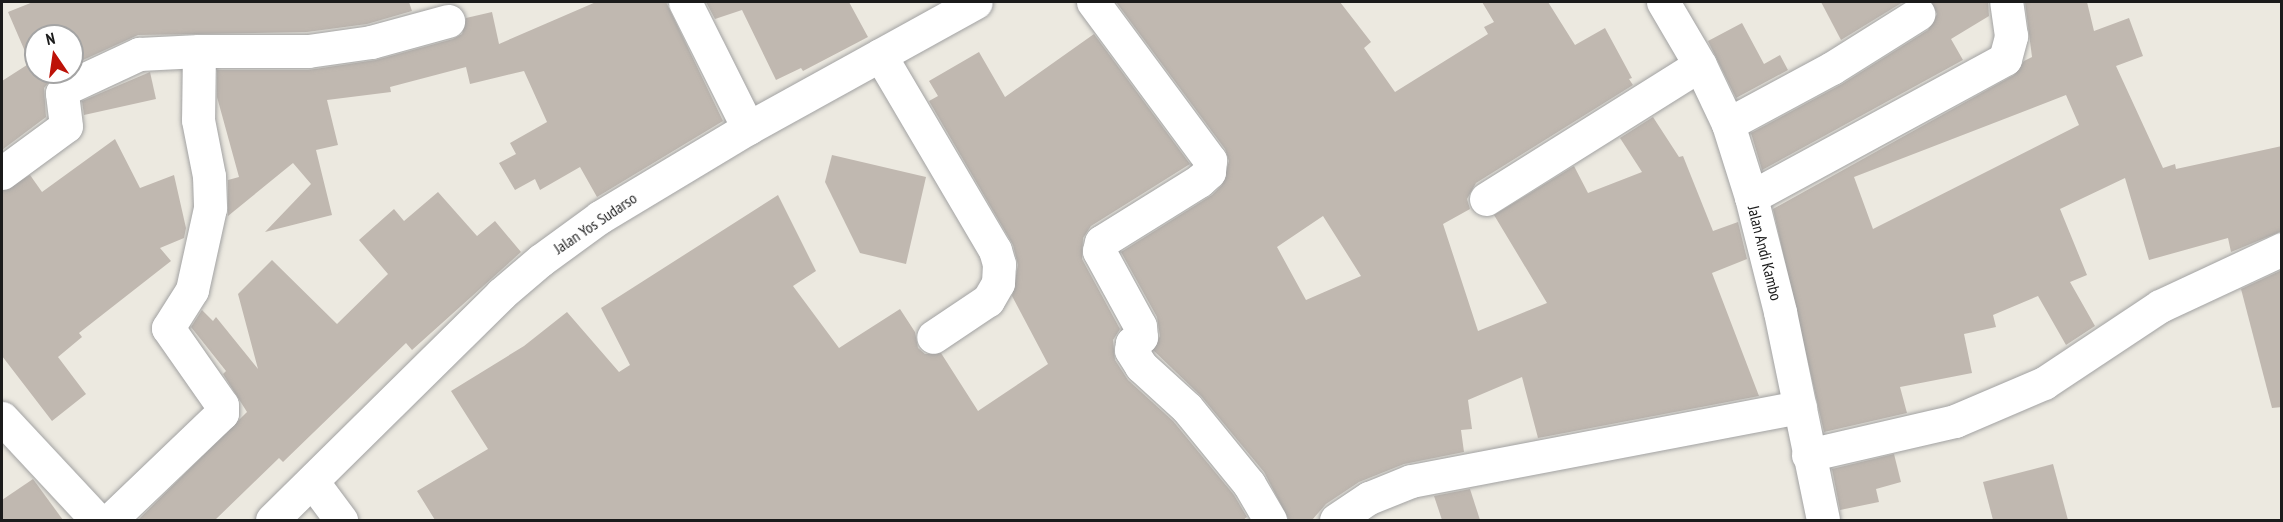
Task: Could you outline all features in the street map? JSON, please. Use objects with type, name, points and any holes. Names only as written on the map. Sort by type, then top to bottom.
[{"type":"street","points":[[685,2],[748,128]]},
{"type":"street","name":"Jalan Yos Sudarso","points":[[272,520],[501,294],[541,260],[600,217],[748,128],[976,2]]},
{"type":"street","points":[[1093,2],[1210,160],[1209,172],[1199,181],[1101,242],[1099,250],[1140,326],[1141,337],[1132,343],[1131,350],[1141,366],[1187,408],[1249,484],[1270,520]]},
{"type":"street","name":"Jalan Andi Kambo","points":[[1662,2],[1700,65],[1728,124],[1751,197],[1800,407],[1822,520]]},
{"type":"street","points":[[1751,197],[2005,59],[2012,36],[2006,2]]},
{"type":"street","points":[[1728,124],[1832,68],[1918,14]]},
{"type":"street","points":[[2,173],[66,126],[62,93],[66,88],[139,54],[199,51],[308,51],[371,42],[448,21]]},
{"type":"street","points":[[110,520],[222,413],[222,405],[168,328],[192,290],[210,208],[209,176],[198,120],[199,51]]},
{"type":"street","points":[[880,55],[995,250],[999,264],[998,283],[988,300],[933,337]]},
{"type":"street","points":[[1486,199],[1700,65]]},
{"type":"street","points":[[1808,455],[1955,421],[2044,383],[2160,306],[2282,249]]},
{"type":"street","points":[[1336,520],[1368,498],[1411,481],[1800,407]]},
{"type":"street","points":[[2,418],[97,520]]},
{"type":"street","points":[[312,481],[341,520]]},
{"type":"building","points":[[33,2],[409,2],[412,11],[367,24],[307,32],[138,35],[84,60],[84,24],[24,24],[24,49],[8,12]]},
{"type":"building","points":[[596,2],[666,2],[723,121],[597,197],[580,167],[540,190],[535,179],[515,190],[499,163],[516,154],[510,143],[547,122],[524,71],[470,84],[466,67],[390,87],[391,92],[327,100],[338,145],[316,150],[332,215],[265,232],[311,184],[293,163],[228,216],[228,180],[239,177],[217,97],[217,70],[308,70],[376,60],[453,39],[462,34],[466,18],[492,12],[499,44]]},
{"type":"building","points":[[706,2],[849,2],[868,37],[803,71],[801,68],[776,80],[742,10],[715,19]]},
{"type":"building","points":[[1116,2],[1340,2],[1371,42],[1364,48],[1395,92],[1488,34],[1484,27],[1494,22],[1482,2],[1548,2],[1575,45],[1605,28],[1632,78],[1629,79],[1633,85],[1476,183],[1467,199],[1470,209],[1443,224],[1478,331],[1547,303],[1494,215],[1574,166],[1588,193],[1642,172],[1620,138],[1653,117],[1679,157],[1683,156],[1713,231],[1738,222],[1747,259],[1712,273],[1759,396],[1538,438],[1522,377],[1468,400],[1472,429],[1461,430],[1464,452],[1404,464],[1359,482],[1326,504],[1312,520],[1289,520],[1264,472],[1201,396],[1153,350],[1160,336],[1157,317],[1121,252],[1212,195],[1222,185],[1229,161],[1225,149]],"holes":[[[1323,216],[1361,276],[1306,300],[1277,247]]]},
{"type":"building","points":[[1821,2],[1903,2],[1841,40]]},
{"type":"building","points":[[1931,2],[1988,2],[1989,16],[1951,39],[1963,60],[1762,170],[1751,133],[1842,84],[1928,30],[1937,14]]},
{"type":"building","points":[[2025,2],[2087,2],[2094,31],[2129,18],[2143,56],[2116,66],[2163,168],[2175,164],[2176,169],[2282,146],[2282,231],[2231,252],[2228,238],[2149,260],[2125,178],[2060,209],[2087,275],[2070,282],[2095,326],[2066,345],[2038,296],[1993,315],[1996,327],[1964,334],[1972,373],[1900,387],[1907,413],[1824,432],[1773,209],[2014,75],[2024,61],[2032,57]],"holes":[[[2066,95],[2079,125],[1873,229],[1854,177]]]},
{"type":"building","points":[[1742,23],[1764,64],[1780,55],[1788,70],[1736,98],[1708,41]]},
{"type":"building","points":[[1094,34],[1190,164],[1091,226],[1083,238],[1082,259],[1120,329],[1113,340],[1115,360],[1128,380],[1173,421],[1234,495],[1247,517],[1243,520],[435,520],[417,491],[488,449],[451,391],[524,346],[567,312],[619,372],[630,365],[601,308],[778,195],[816,271],[793,286],[839,348],[900,309],[915,332],[918,348],[925,354],[941,353],[978,411],[1048,364],[1012,296],[1018,265],[1013,245],[929,101],[938,96],[929,81],[979,52],[1005,97]]},
{"type":"building","points":[[24,67],[24,84],[47,84],[44,88],[46,117],[2,150],[2,81]]},
{"type":"building","points":[[150,72],[156,99],[84,115],[82,101]]},
{"type":"building","points":[[115,139],[140,188],[174,175],[186,228],[184,238],[160,248],[171,261],[79,333],[82,337],[58,357],[86,394],[52,421],[2,356],[2,191],[30,175],[42,192]]},
{"type":"building","points":[[832,155],[926,177],[906,264],[860,253],[825,182]]},
{"type":"building","points":[[438,192],[477,236],[495,221],[521,252],[412,350],[406,343],[283,462],[279,458],[215,520],[138,520],[247,412],[223,374],[226,371],[191,327],[202,310],[213,321],[216,317],[258,369],[238,294],[272,260],[337,324],[388,274],[359,240],[394,209],[404,221]]},
{"type":"building","points":[[2282,270],[2282,407],[2272,408],[2241,289]]},
{"type":"building","points":[[1894,454],[1901,482],[1876,489],[1879,502],[1840,510],[1832,469]]},
{"type":"building","points":[[2053,464],[2068,520],[1993,520],[1983,482]]},
{"type":"building","points":[[33,479],[63,520],[2,520],[2,500]]},
{"type":"building","points":[[1470,489],[1480,520],[1442,520],[1434,496]]}]
